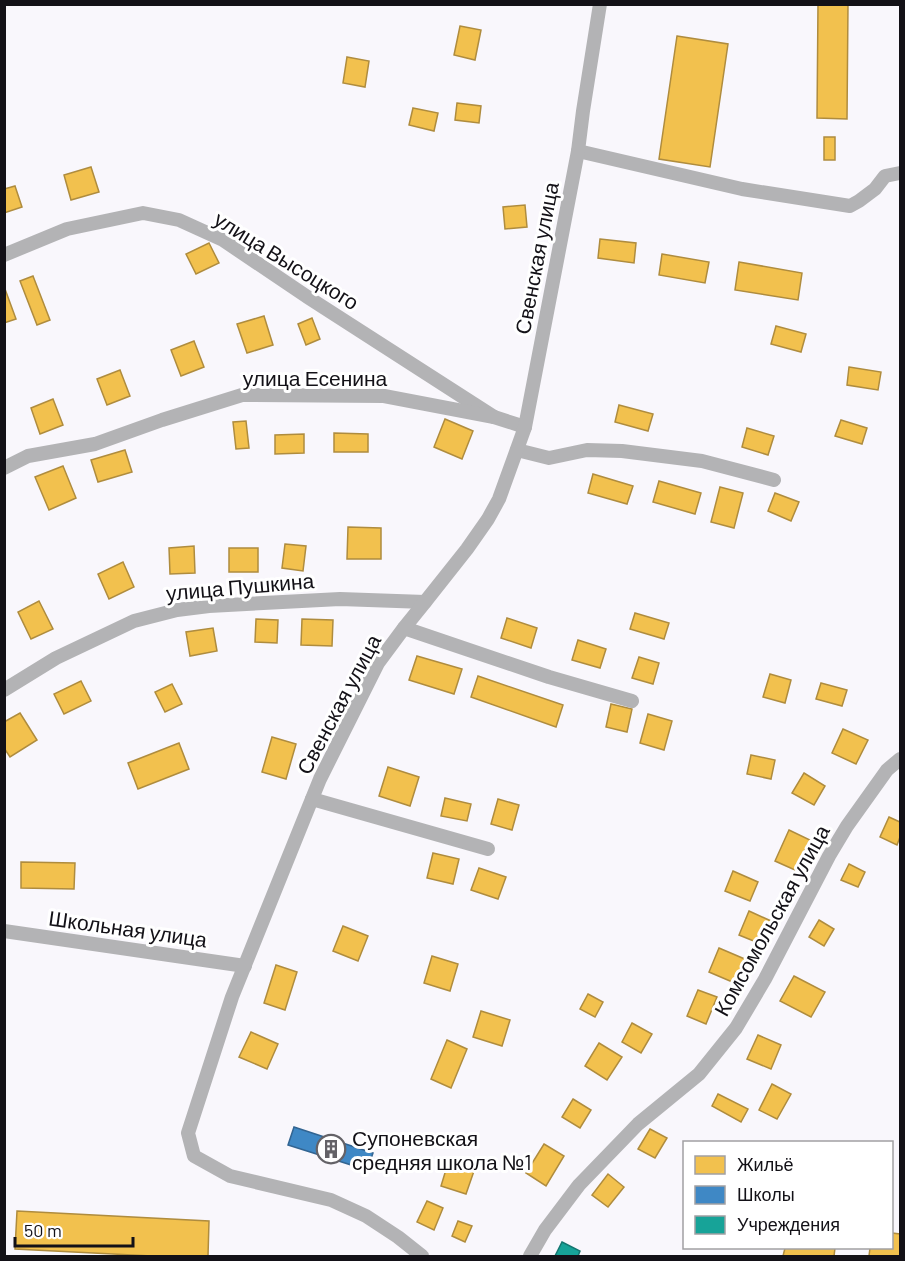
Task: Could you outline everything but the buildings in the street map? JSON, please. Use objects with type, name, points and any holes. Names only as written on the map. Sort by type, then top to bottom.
[{"type":"street","name":"Свенская улица","points":[[422,1257],[398,1237],[366,1216],[331,1200],[230,1176],[194,1156],[188,1133],[232,997],[320,779],[378,663],[488,519],[499,500],[518,450],[525,427],[578,150],[600,4]]},
{"type":"street","points":[[578,150],[742,189],[850,206],[875,189],[885,176],[900,173]]},
{"type":"street","name":"улица Высоцкого","points":[[4,255],[67,229],[143,213],[179,220],[223,240],[494,417]]},
{"type":"street","name":"улица Есенина","points":[[4,468],[28,456],[95,444],[242,395],[384,396],[494,417],[525,427]]},
{"type":"street","points":[[518,450],[549,458],[587,450],[621,451],[702,461],[774,480]]},
{"type":"street","name":"улица Пушкина","points":[[4,690],[56,658],[134,621],[177,610],[209,606],[340,599],[425,602]]},
{"type":"street","points":[[404,627],[549,677],[632,701]]},
{"type":"street","name":"Комсомольская улица","points":[[530,1257],[545,1230],[579,1185],[638,1124],[699,1074],[736,1029],[847,826],[887,770],[900,759]]},
{"type":"street","points":[[312,799],[488,849]]},
{"type":"street","name":"Школьная улица","points":[[4,931],[245,966]]},
{"type":"place","name":"Супоневская средняя школа №1","points":[[331,1149]]}]
